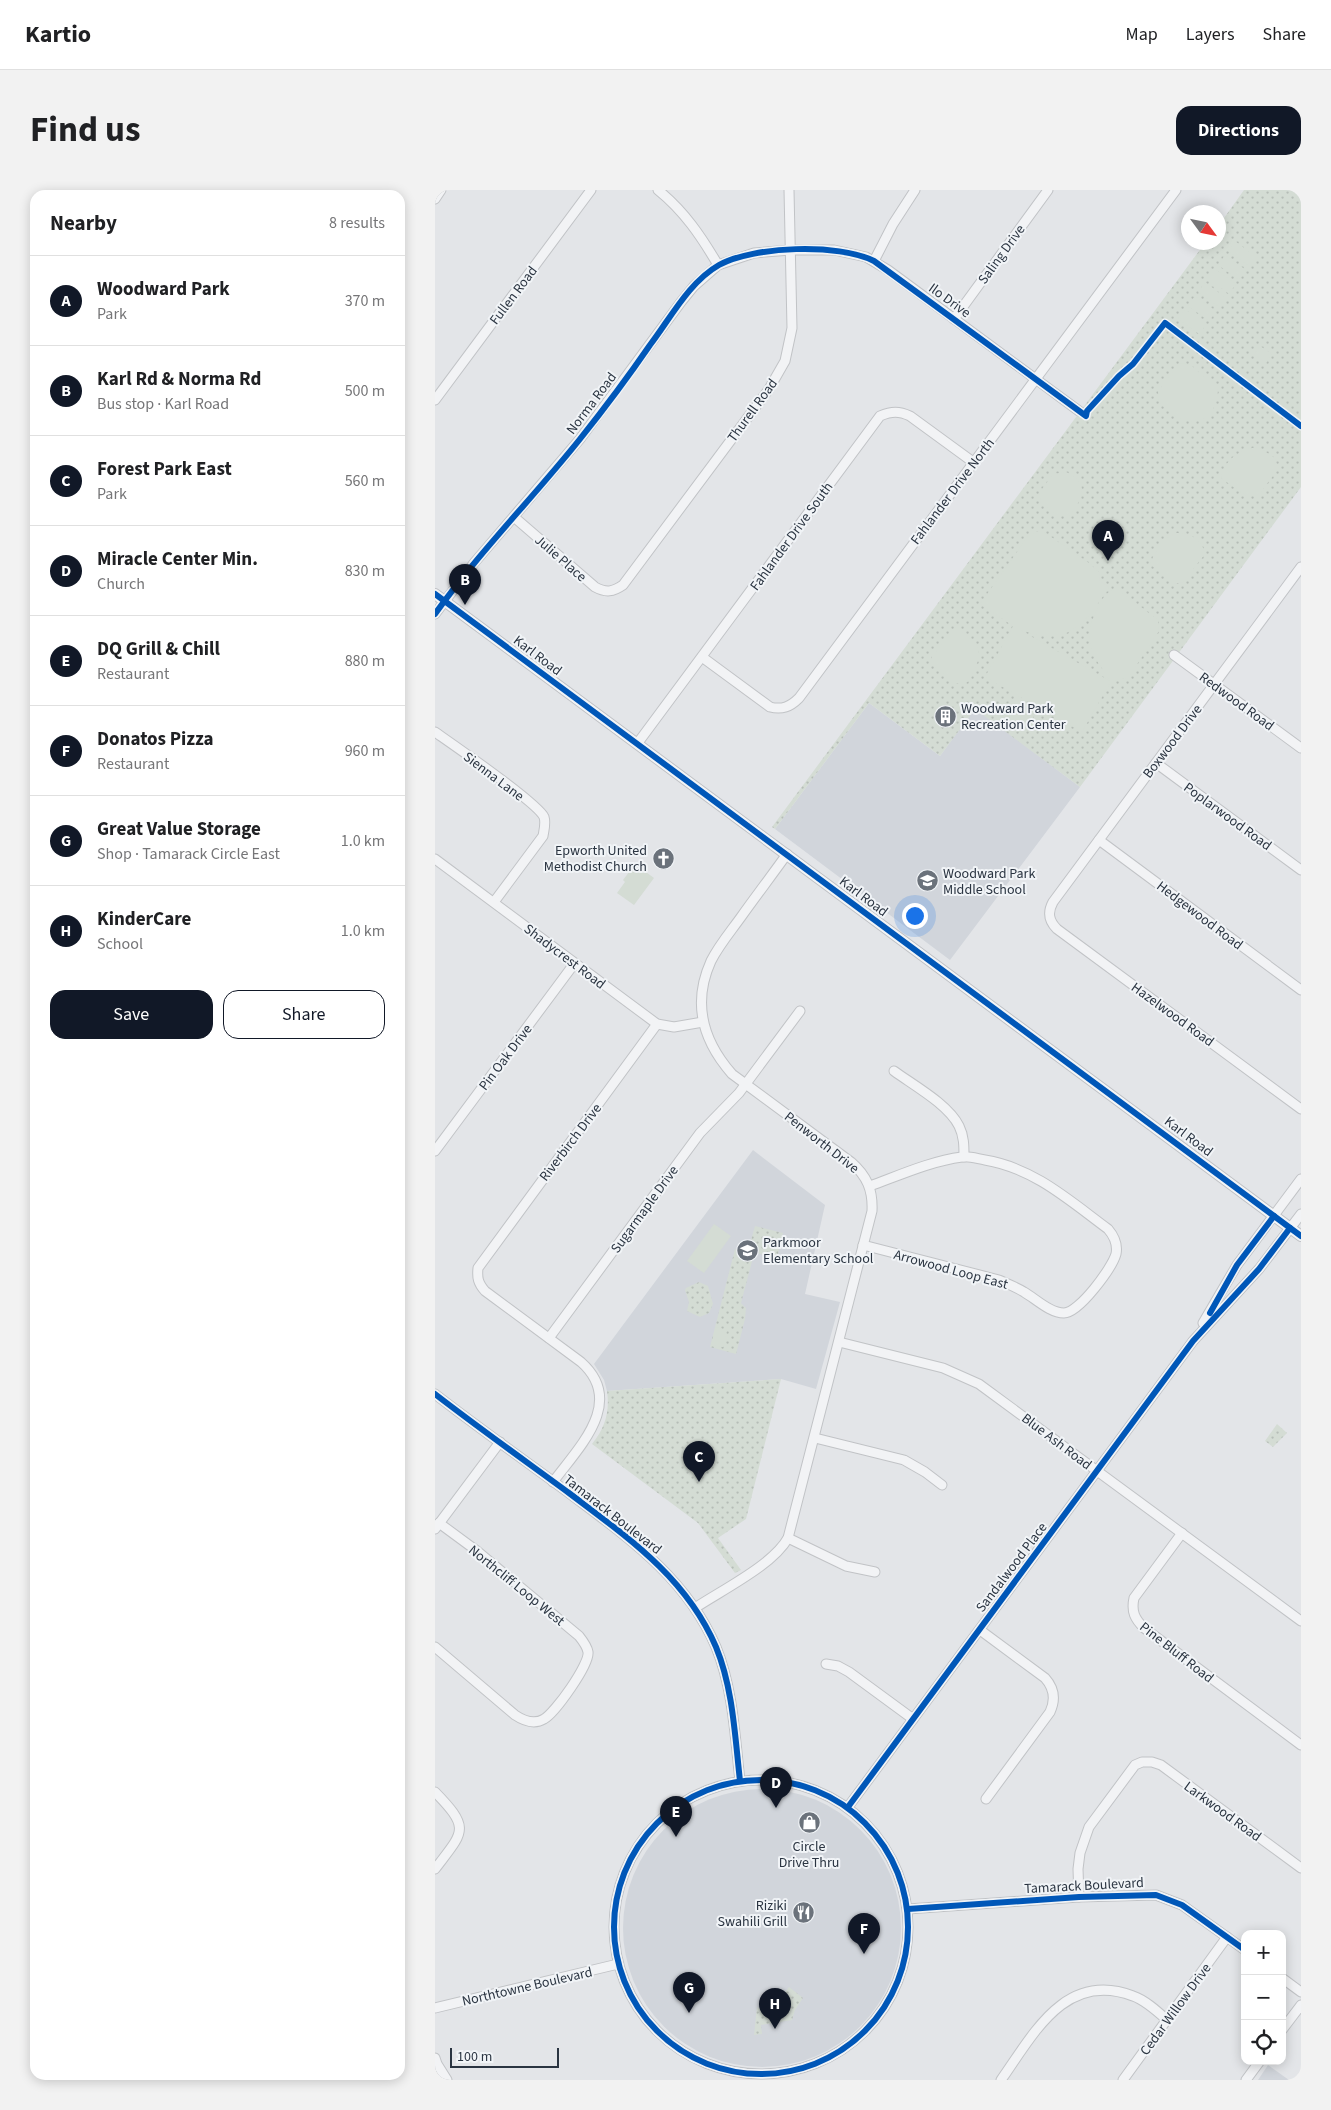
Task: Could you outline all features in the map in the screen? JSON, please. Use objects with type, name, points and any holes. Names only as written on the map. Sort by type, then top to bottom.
[{"type":"main road","name":"Karl Road","points":[[435,594],[1301,1236]]},
{"type":"street","points":[[435,199],[441,190]]},
{"type":"street","name":"Fullen Road","points":[[435,400],[591,190]]},
{"type":"street","points":[[658,190],[688,218],[718,265]]},
{"type":"street","name":"Thurell Road","points":[[611,592],[623,585],[779,374],[789,347],[792,328],[789,190]]},
{"type":"street","points":[[874,261],[893,224],[915,190]]},
{"type":"street","name":"Saling Drive","points":[[954,319],[1048,190]]},
{"type":"street","name":"Fahlander Drive North","points":[[701,657],[770,707],[782,708],[794,703],[1176,190]]},
{"type":"street","name":"Norma Road","points":[[435,614],[580,439],[694,286],[718,265],[754,253],[791,250]]},
{"type":"street","name":"Ilo Drive","points":[[791,250],[845,251],[874,261],[1079,411]]},
{"type":"street","name":"Fahlander Drive South","points":[[637,744],[880,416],[890,412],[901,412],[910,416],[973,462]]},
{"type":"street","name":"Julie Place","points":[[514,517],[595,587],[603,592],[611,592]]},
{"type":"street","name":"Boxwood Drive","points":[[1049,916],[1049,908],[1053,902],[1301,567]]},
{"type":"street","name":"Redwood Road","points":[[1174,655],[1301,748]]},
{"type":"street","name":"Sienna Lane","points":[[435,732],[529,801],[544,817],[543,836],[494,902]]},
{"type":"street","name":"Poplarwood Road","points":[[1156,763],[1301,870]]},
{"type":"street","name":"Hedgewood Road","points":[[1099,840],[1301,990]]},
{"type":"street","name":"Penworth Drive","points":[[695,1608],[767,1562],[783,1547],[788,1538],[872,1211],[870,1186],[862,1172],[732,1074],[719,1060],[710,1043],[703,1022],[703,986],[712,959],[787,854]]},
{"type":"street","name":"Shadycrest Road","points":[[435,859],[657,1024]]},
{"type":"street","name":"Hazelwood Road","points":[[1049,916],[1052,924],[1057,929],[1301,1109]]},
{"type":"street","name":"Pin Oak Drive","points":[[435,1151],[575,964]]},
{"type":"street","name":"Sugarmaple Drive","points":[[549,1338],[700,1133],[746,1085],[800,1011]]},
{"type":"street","points":[[657,1024],[674,1027],[703,1022]]},
{"type":"street","name":"Riverbirch Drive","points":[[549,1338],[485,1291],[479,1285],[478,1268],[482,1260],[657,1024]]},
{"type":"street","points":[[870,1186],[927,1166],[964,1157],[963,1137],[960,1128],[950,1113],[894,1071]]},
{"type":"street","name":"Arrowood Loop East","points":[[863,1245],[999,1280],[1014,1286],[1049,1308],[1063,1313],[1076,1309],[1112,1262],[1116,1253],[1116,1243],[1113,1235],[1108,1229],[1041,1180],[1023,1170],[1001,1163],[964,1157]]},
{"type":"street","name":"Sandalwood Place","points":[[1193,1341],[1237,1264],[1301,1179]]},
{"type":"street","name":"Sandalwood Place","points":[[849,1807],[1193,1341],[1259,1269],[1301,1214]]},
{"type":"street","points":[[549,1338],[590,1370],[600,1396],[599,1413],[592,1428],[553,1482]]},
{"type":"street","name":"Blue Ash Road","points":[[839,1342],[943,1368],[964,1376],[994,1394],[1301,1621]]},
{"type":"street","name":"Tamarack Boulevard","points":[[435,1394],[644,1550],[684,1592],[695,1608],[716,1648],[731,1708],[740,1781]]},
{"type":"street","points":[[815,1438],[904,1460],[925,1472],[942,1485]]},
{"type":"street","points":[[437,1526],[500,1442]]},
{"type":"street","name":"Northcliff Loop West","points":[[435,1647],[515,1715],[523,1721],[533,1722],[543,1720],[551,1713],[585,1667],[588,1652],[585,1643],[579,1636],[477,1551],[437,1526]]},
{"type":"street","name":"Pine Bluff Road","points":[[1181,1533],[1134,1598],[1132,1606],[1135,1619],[1144,1628],[1301,1745]]},
{"type":"street","points":[[788,1538],[846,1566],[875,1572]]},
{"type":"street","points":[[980,1630],[1045,1678],[1051,1688],[1054,1700],[1050,1712],[985,1799]]},
{"type":"street","points":[[826,1664],[838,1666],[849,1672],[913,1719]]},
{"type":"street","name":"Larkwood Road","points":[[1079,1897],[1078,1868],[1080,1853],[1089,1827],[1129,1771],[1142,1762],[1161,1765],[1301,1868]]},
{"type":"street","points":[[769,1779],[800,1784],[824,1793],[849,1807],[867,1823],[895,1862],[903,1885],[908,1909],[905,1956],[897,1984],[878,2017],[859,2037],[837,2054],[782,2077],[738,2073],[716,2068],[686,2054],[664,2038],[645,2019],[634,2002],[618,1964],[614,1936],[615,1907],[626,1868],[642,1841],[669,1812],[691,1797],[716,1786],[740,1781],[769,1779]]},
{"type":"street","points":[[435,1792],[455,1812],[460,1826],[457,1840],[435,1869]]},
{"type":"street","name":"Tamarack Boulevard","points":[[908,1909],[1079,1897],[1155,1895],[1182,1904],[1241,1947]]},
{"type":"street","name":"Cedar Willow Drive","points":[[1123,2080],[1227,1937]]},
{"type":"street","name":"Northtowne Boulevard","points":[[435,2008],[618,1964]]},
{"type":"street","points":[[1286,1981],[1301,1992]]},
{"type":"street","points":[[1001,2080],[1046,2017],[1062,2003],[1081,1993],[1096,1990],[1114,1990],[1134,1996],[1167,2020]]},
{"type":"street","points":[[1286,2025],[1301,2005]]},
{"type":"street","points":[[435,2058],[447,2080]]},
{"type":"street","points":[[1246,2080],[1257,2065]]},
{"type":"shaded area","points":[[1244,190],[1301,190],[1301,487],[1080,787],[975,709],[940,756],[869,703],[775,829],[772,827],[1200,250],[1226,250],[1226,215]]},
{"type":"shaded area","points":[[1235,241],[1256,257],[1249,266],[1228,251]]},
{"type":"shaded area","points":[[1225,255],[1246,270],[1239,280],[1218,265]]},
{"type":"shaded area","points":[[1215,269],[1236,284],[1229,294],[1208,278]]},
{"type":"shaded area","points":[[1205,282],[1226,298],[1219,307],[1198,292]]},
{"type":"shaded area","points":[[1195,296],[1216,311],[1209,321],[1188,306]]},
{"type":"shaded area","points":[[1185,309],[1206,325],[1199,334],[1178,319]]},
{"type":"shaded area","points":[[1260,346],[1272,354],[1266,363],[1254,354]]},
{"type":"shaded area","points":[[1180,363],[1191,365],[1218,389],[1216,402],[1211,412],[1204,418],[1196,421],[1187,421],[1177,417],[1159,401],[1158,391]]},
{"type":"shaded area","points":[[1258,447],[1275,458],[1278,469],[1258,496],[1246,496],[1221,478],[1226,466],[1234,456],[1245,450]]},
{"type":"shaded area","points":[[1066,472],[1079,481],[1082,492],[1081,498],[1069,516],[1058,516],[1041,503],[1039,493],[1053,474]]},
{"type":"shaded area","points":[[1041,530],[1089,563],[1099,572],[1100,581],[1109,587],[1089,615],[1072,630],[1051,636],[1036,635],[1020,630],[1110,681],[1093,655],[1090,641],[1092,621],[1105,596],[1116,588],[1158,620],[1159,631],[1128,678],[1111,681],[1082,732],[1025,700],[1032,711],[1034,721],[1025,730],[1016,732],[1007,728],[997,721],[1001,708],[1022,698],[985,677],[1013,626],[980,604],[1029,535]]},
{"type":"shaded area","points":[[1176,533],[1186,534],[1195,538],[1201,544],[1205,554],[1183,582],[1174,584],[1150,564],[1160,546],[1166,539]]},
{"type":"shaded area","points":[[956,627],[976,644],[980,656],[970,680],[963,685],[956,683],[931,664],[932,656]]},
{"type":"shaded area","name":"Woodward Park Middle School","points":[[869,703],[940,756],[975,708],[1080,787],[950,960],[775,829]]},
{"type":"shaded area","points":[[635,864],[654,878],[634,905],[617,893],[625,882],[623,880]]},
{"type":"shaded area","name":"Parkmoor Elementary School","points":[[753,1150],[825,1205],[805,1294],[840,1302],[816,1389],[781,1379],[607,1391],[604,1380],[594,1364]]},
{"type":"shaded area","points":[[714,1224],[731,1236],[704,1273],[687,1261]]},
{"type":"shaded area","points":[[755,1226],[783,1233],[777,1258],[748,1251]]},
{"type":"shaded area","points":[[735,1249],[754,1254],[741,1303],[746,1308],[745,1319],[736,1354],[710,1347]]},
{"type":"shaded area","points":[[699,1282],[708,1286],[713,1304],[709,1313],[700,1317],[687,1311],[689,1302],[685,1290]]},
{"type":"shaded area","points":[[716,1327],[727,1330],[723,1347],[711,1344]]},
{"type":"shaded area","points":[[781,1379],[746,1519],[718,1538],[741,1570],[735,1573],[698,1523],[592,1444],[603,1426],[607,1413],[607,1391]]},
{"type":"shaded area","points":[[1277,1424],[1287,1433],[1273,1447],[1265,1441]]},
{"type":"shaded area","points":[[776,1789],[815,1799],[828,1805],[850,1820],[870,1840],[885,1862],[891,1875],[899,1901],[901,1928],[899,1955],[885,1994],[870,2016],[850,2036],[828,2051],[789,2065],[748,2067],[709,2057],[696,2051],[674,2036],[654,2016],[639,1994],[625,1955],[623,1914],[633,1875],[639,1862],[654,1840],[674,1820],[696,1805],[735,1791]]},
{"type":"shaded area","points":[[789,1987],[803,1998],[795,2010],[792,2020],[761,2025],[762,2034],[754,2035],[757,2007],[768,2014]]},
{"type":"shaded area","points":[[1268,2065],[1289,2080],[1258,2080]]},
{"type":"cycle path","points":[[435,614],[488,547],[589,428],[689,291],[708,272],[719,265],[753,254],[796,249],[818,249],[840,251],[874,261],[1086,416],[1087,411],[1119,376],[1133,364],[1165,323],[1301,426]]},
{"type":"cycle path","points":[[435,594],[1301,1236]]},
{"type":"cycle path","points":[[1210,1313],[1237,1265],[1274,1216]]},
{"type":"cycle path","points":[[848,1807],[1193,1341],[1259,1269],[1290,1228]]},
{"type":"cycle path","points":[[435,1394],[633,1543],[672,1579],[689,1600],[703,1622],[722,1663],[733,1713],[740,1781]]},
{"type":"cycle path","points":[[747,1780],[775,1780],[804,1786],[830,1797],[854,1813],[875,1834],[891,1858],[902,1884],[908,1913],[908,1927],[908,1941],[902,1970],[897,1983],[883,2009],[865,2031],[830,2057],[804,2068],[775,2074],[747,2074],[718,2068],[692,2057],[668,2041],[647,2020],[631,1996],[620,1970],[614,1941],[614,1913],[620,1884],[631,1858],[647,1834],[668,1813],[692,1797],[718,1786],[747,1780]]},
{"type":"cycle path","points":[[908,1909],[1079,1897],[1156,1895],[1182,1905],[1241,1947]]},
{"type":"place","name":"Woodward Park","points":[[1108,561]]},
{"type":"place","name":"Karl Rd & Norma Rd","points":[[465,605]]},
{"type":"place","name":"Woodward Park Recreation Center","points":[[945,716]]},
{"type":"place","name":"Epworth United Methodist Church","points":[[663,858]]},
{"type":"place","name":"Woodward Park Middle School","points":[[927,881]]},
{"type":"place","name":"Parkmoor Elementary School","points":[[747,1250]]},
{"type":"place","name":"Forest Park East","points":[[699,1482]]},
{"type":"place","name":"Miracle Center Min.","points":[[776,1808]]},
{"type":"place","name":"Circle Drive Thru","points":[[809,1823]]},
{"type":"place","name":"DQ Grill & Chill","points":[[676,1837]]},
{"type":"place","name":"Riziki Swahili Grill","points":[[803,1913]]},
{"type":"place","name":"Donatos Pizza","points":[[864,1954]]},
{"type":"place","name":"Great Value Storage","points":[[689,2013]]},
{"type":"place","name":"KinderCare","points":[[775,2029]]}]
